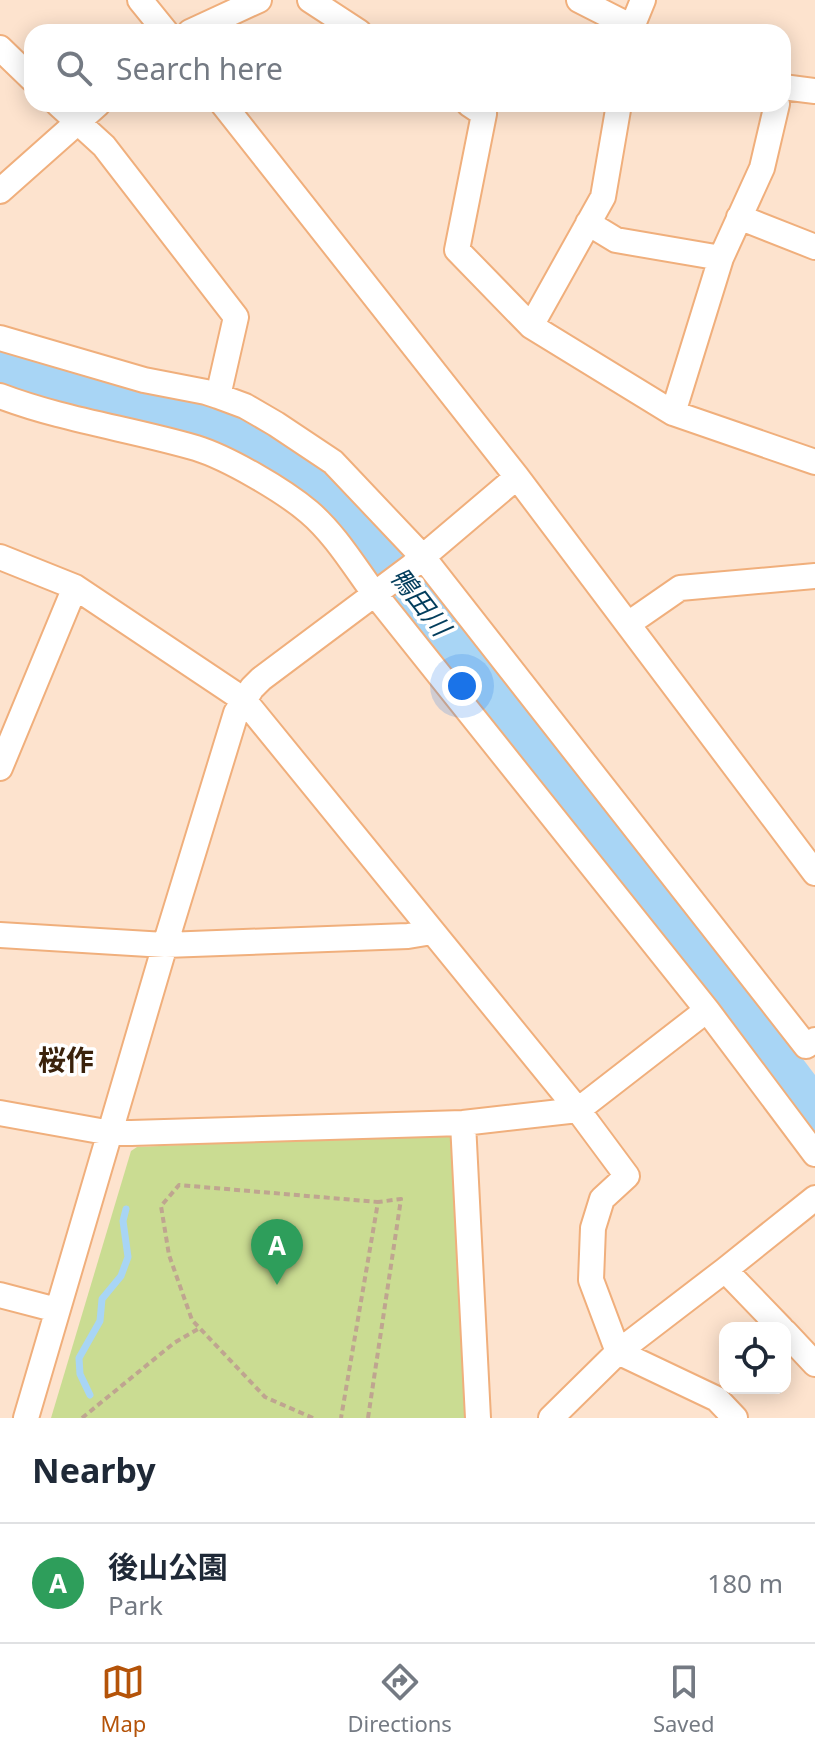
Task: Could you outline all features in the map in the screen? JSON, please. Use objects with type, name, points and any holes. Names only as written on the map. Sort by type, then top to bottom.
[{"type":"street","points":[[140,0],[160,24]]},
{"type":"street","points":[[207,24],[259,0]]},
{"type":"street","points":[[310,0],[347,24]]},
{"type":"street","points":[[579,0],[625,24]]},
{"type":"street","points":[[637,24],[643,0]]},
{"type":"street","points":[[0,48],[24,71]]},
{"type":"street","points":[[791,88],[815,91]]},
{"type":"street","points":[[66,112],[104,146],[236,317],[218,396]]},
{"type":"street","points":[[0,191],[89,112]]},
{"type":"street","points":[[229,112],[517,477],[815,873]]},
{"type":"street","points":[[481,112],[484,114],[457,250],[531,326],[673,413],[815,462]]},
{"type":"street","points":[[531,326],[603,197],[618,112]]},
{"type":"street","points":[[673,413],[721,258],[762,168],[775,112]]},
{"type":"street","points":[[739,217],[815,247]]},
{"type":"street","points":[[588,223],[616,240],[721,258]]},
{"type":"street","points":[[0,338],[144,380],[206,392],[245,406],[333,462],[417,561],[806,1046],[815,1040]]},
{"type":"street","points":[[0,396],[29,407],[199,449],[234,464],[309,512],[378,591],[707,1010],[815,1154]]},
{"type":"street","points":[[26,1418],[236,713],[261,679],[417,561],[517,477]]},
{"type":"street","points":[[0,557],[75,587],[244,700],[578,1110],[627,1176],[602,1199],[593,1228],[591,1280],[618,1352],[717,1399],[735,1418]]},
{"type":"street","points":[[628,624],[680,588],[815,576]]},
{"type":"street","points":[[1,763],[75,587]]},
{"type":"street","points":[[0,935],[165,945],[408,936],[432,932]]},
{"type":"street","points":[[0,1113],[111,1133],[463,1123],[578,1110],[707,1010]]},
{"type":"street","points":[[463,1123],[478,1418]]},
{"type":"street","points":[[551,1418],[618,1352],[815,1198]]},
{"type":"street","points":[[725,1270],[775,1322]]},
{"type":"street","points":[[0,1295],[57,1310]]},
{"type":"street","points":[[791,1338],[815,1364]]},
{"type":"path","points":[[313,1418],[265,1397],[192,1320],[169,1255],[161,1206],[179,1185],[378,1202],[401,1199],[368,1418]]},
{"type":"path","points":[[341,1418],[378,1202]]},
{"type":"path","points":[[82,1418],[174,1343],[200,1328]]},
{"type":"green space","points":[[449,1133],[456,1141],[469,1418],[51,1418],[131,1151],[137,1147]]},
{"type":"waterway","name":"鴨田川","points":[[0,365],[90,397],[238,433],[273,449],[304,472],[384,554],[653,895],[815,1110]]},
{"type":"waterway","points":[[90,1395],[80,1374],[79,1358],[100,1321],[102,1299],[121,1276],[128,1257],[123,1221],[126,1209]]},
{"type":"place","name":"後山公園","points":[[277,1285]]},
{"type":"district","name":"桜作","points":[[66,1059]]}]
